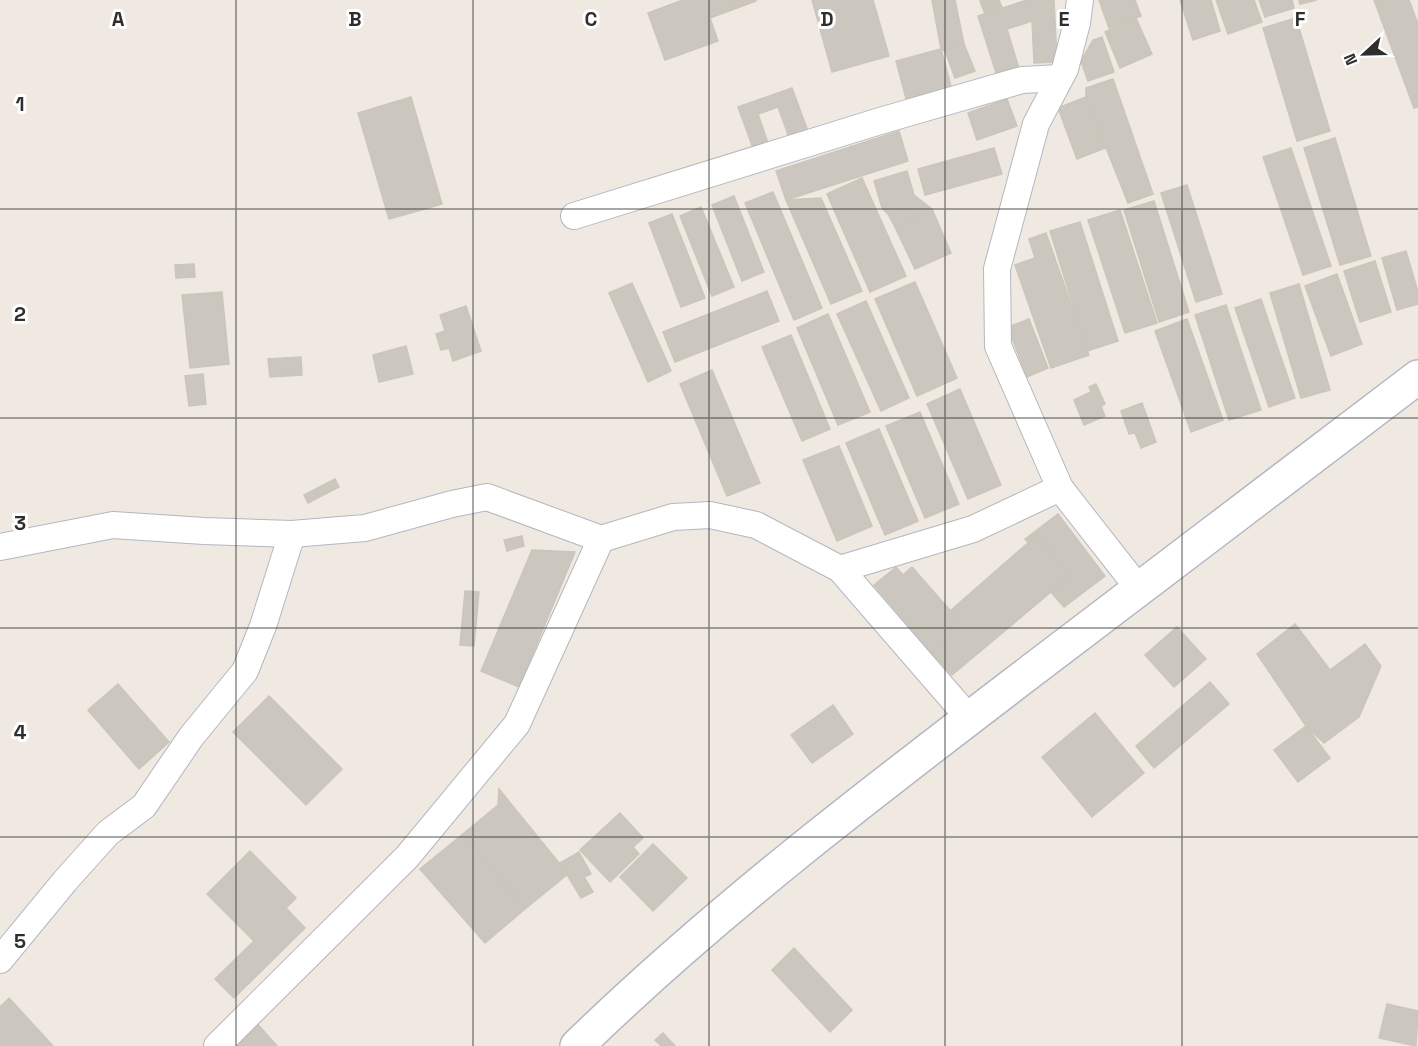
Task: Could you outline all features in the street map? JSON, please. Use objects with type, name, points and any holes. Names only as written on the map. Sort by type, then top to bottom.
[{"type":"main road","points":[[577,1046],[632,992],[734,904],[842,816],[1418,377]]},
{"type":"street","points":[[1080,0],[1068,57],[1060,78],[1036,124],[997,269],[998,346],[1060,488],[1139,589]]},
{"type":"street","points":[[574,216],[869,124],[1011,83],[1022,80],[1060,78]]},
{"type":"street","points":[[840,569],[973,529],[1060,488]]},
{"type":"street","points":[[0,547],[112,525],[292,534],[365,528],[452,504],[487,497],[601,539],[673,517],[710,515],[756,525],[840,569],[969,718]]},
{"type":"street","points":[[0,960],[108,833],[144,806],[192,737],[245,671],[263,626],[292,534]]},
{"type":"street","points":[[217,1046],[406,857],[517,724],[601,539]]},
{"type":"building","points":[[683,0],[756,1],[710,18],[718,41],[665,60],[648,13]]},
{"type":"building","points":[[812,0],[873,0],[889,56],[832,72]]},
{"type":"building","points":[[932,0],[955,0],[964,44],[945,51],[941,49]]},
{"type":"building","points":[[999,0],[1002,7],[985,14],[980,1]]},
{"type":"building","points":[[1027,0],[1054,0],[1057,62],[1034,63],[1032,21],[1007,29],[1020,72],[998,79],[978,16]]},
{"type":"building","points":[[1099,0],[1135,0],[1141,16],[1109,28]]},
{"type":"building","points":[[1180,0],[1211,0],[1220,31],[1193,40]]},
{"type":"building","points":[[1216,0],[1254,0],[1262,22],[1228,34]]},
{"type":"building","points":[[1259,0],[1292,0],[1294,8],[1265,17]]},
{"type":"building","points":[[1299,0],[1317,0],[1300,4]]},
{"type":"building","points":[[1374,0],[1409,0],[1418,24],[1418,107],[1414,108]]},
{"type":"building","points":[[1136,18],[1152,54],[1120,68],[1105,32]]},
{"type":"building","points":[[1296,18],[1330,131],[1297,141],[1263,28]]},
{"type":"building","points":[[1102,37],[1114,72],[1088,81],[1081,61],[1093,40]]},
{"type":"building","points":[[964,44],[975,71],[955,78],[945,51]]},
{"type":"building","points":[[941,49],[952,90],[907,102],[896,61]]},
{"type":"building","points":[[1113,79],[1153,194],[1128,203],[1086,97],[1086,88]]},
{"type":"building","points":[[792,88],[809,134],[790,140],[778,107],[758,114],[768,143],[753,148],[738,107]]},
{"type":"building","points":[[411,97],[442,204],[389,219],[358,113]]},
{"type":"building","points":[[1086,97],[1105,148],[1077,159],[1058,108]]},
{"type":"building","points":[[1007,99],[1017,126],[977,140],[968,113]]},
{"type":"building","points":[[899,131],[908,161],[786,200],[776,171]]},
{"type":"building","points":[[1335,138],[1371,256],[1340,265],[1304,148]]},
{"type":"building","points":[[994,148],[1002,174],[925,195],[918,169]]},
{"type":"building","points":[[1291,148],[1331,266],[1303,275],[1263,157]]},
{"type":"building","points":[[907,171],[914,195],[932,209],[895,227],[882,208],[874,181]]},
{"type":"building","points":[[862,178],[906,276],[870,292],[827,194]]},
{"type":"building","points":[[1187,185],[1222,294],[1196,302],[1161,193]]},
{"type":"building","points":[[773,192],[822,308],[794,320],[745,203]]},
{"type":"building","points":[[734,196],[764,272],[742,281],[712,205]]},
{"type":"building","points":[[821,198],[862,291],[831,304],[786,200]]},
{"type":"building","points":[[1154,201],[1189,312],[1159,322],[1124,210]]},
{"type":"building","points":[[701,207],[734,287],[712,296],[680,216]]},
{"type":"building","points":[[932,209],[951,253],[915,269],[895,227]]},
{"type":"building","points":[[1120,210],[1157,323],[1125,333],[1088,220]]},
{"type":"building","points":[[672,214],[705,298],[681,307],[649,223]]},
{"type":"building","points":[[1080,222],[1118,341],[1087,351],[1050,231]]},
{"type":"building","points":[[1046,233],[1089,355],[1051,368],[1015,265],[1035,258],[1029,239]]},
{"type":"building","points":[[1406,251],[1418,292],[1418,304],[1397,310],[1382,258]]},
{"type":"building","points":[[1375,261],[1391,312],[1360,322],[1344,271]]},
{"type":"building","points":[[194,264],[195,277],[176,278],[175,265]]},
{"type":"building","points":[[1337,274],[1362,344],[1331,356],[1305,286]]},
{"type":"building","points":[[915,282],[957,378],[917,396],[875,299]]},
{"type":"building","points":[[632,283],[671,371],[648,382],[609,293]]},
{"type":"building","points":[[1299,284],[1330,390],[1301,398],[1270,293]]},
{"type":"building","points":[[767,291],[779,321],[675,362],[663,332]]},
{"type":"building","points":[[222,292],[229,364],[190,368],[182,295]]},
{"type":"building","points":[[1261,299],[1295,398],[1269,407],[1235,308]]},
{"type":"building","points":[[866,301],[909,398],[881,411],[837,314]]},
{"type":"building","points":[[1226,305],[1261,410],[1229,420],[1195,315]]},
{"type":"building","points":[[466,306],[481,351],[453,361],[449,348],[441,350],[436,334],[445,331],[440,315]]},
{"type":"building","points":[[828,314],[870,412],[838,425],[797,328]]},
{"type":"building","points":[[1029,319],[1048,368],[1027,377],[1008,327]]},
{"type":"building","points":[[1187,319],[1223,420],[1191,432],[1155,331]]},
{"type":"building","points":[[791,335],[830,429],[802,441],[762,347]]},
{"type":"building","points":[[406,346],[413,374],[379,382],[373,355]]},
{"type":"building","points":[[301,357],[302,375],[270,377],[268,359]]},
{"type":"building","points":[[712,370],[760,483],[727,496],[680,384]]},
{"type":"building","points":[[203,374],[206,404],[189,406],[185,376]]},
{"type":"building","points":[[1096,384],[1105,404],[1101,406],[1105,416],[1084,425],[1074,400],[1091,392],[1089,387]]},
{"type":"building","points":[[960,389],[1001,485],[968,499],[927,404]]},
{"type":"building","points":[[1142,403],[1156,442],[1141,448],[1135,433],[1129,434],[1121,411]]},
{"type":"building","points":[[920,412],[959,504],[925,518],[886,426]]},
{"type":"building","points":[[879,429],[918,521],[885,535],[846,443]]},
{"type":"building","points":[[839,446],[872,526],[837,541],[803,460]]},
{"type":"building","points":[[335,479],[339,487],[308,503],[304,495]]},
{"type":"building","points":[[1058,514],[1105,576],[1064,607],[1050,591],[1069,577],[1037,535],[1028,542],[1025,539]]},
{"type":"building","points":[[1037,535],[1069,577],[952,675],[931,652],[955,631],[948,623],[955,616],[950,611]]},
{"type":"building","points":[[522,536],[524,546],[507,551],[504,540]]},
{"type":"building","points":[[532,550],[575,552],[519,687],[481,671]]},
{"type":"building","points":[[896,567],[903,575],[912,567],[955,616],[948,623],[955,631],[931,652],[874,585]]},
{"type":"building","points":[[465,591],[479,592],[474,646],[460,645]]},
{"type":"building","points":[[1295,624],[1330,670],[1365,644],[1381,666],[1359,717],[1324,743],[1306,726],[1257,654]]},
{"type":"building","points":[[1177,627],[1206,659],[1174,687],[1145,655]]},
{"type":"building","points":[[1210,682],[1229,704],[1154,768],[1136,746]]},
{"type":"building","points":[[118,684],[169,742],[139,769],[88,710]]},
{"type":"building","points":[[269,696],[342,769],[306,805],[233,732]]},
{"type":"building","points":[[833,705],[853,734],[812,763],[791,735]]},
{"type":"building","points":[[1095,713],[1144,773],[1092,817],[1042,757]]},
{"type":"building","points":[[1306,726],[1330,758],[1298,782],[1274,750]]},
{"type":"building","points":[[499,789],[568,874],[525,909],[463,834],[498,805]]},
{"type":"building","points":[[620,813],[643,838],[633,847],[639,854],[610,882],[580,850]]},
{"type":"building","points":[[463,834],[525,909],[485,943],[420,869]]},
{"type":"building","points":[[653,844],[687,878],[653,911],[620,877]]},
{"type":"building","points":[[250,851],[296,898],[286,908],[305,928],[234,998],[215,979],[254,941],[207,894]]},
{"type":"building","points":[[579,852],[591,874],[584,877],[593,892],[581,898],[560,863]]},
{"type":"building","points":[[794,948],[852,1010],[830,1032],[772,970]]},
{"type":"building","points":[[9,998],[53,1046],[0,1046],[0,1007]]},
{"type":"building","points":[[1387,1004],[1418,1011],[1416,1046],[1379,1038]]},
{"type":"building","points":[[254,1020],[277,1046],[225,1046]]},
{"type":"building","points":[[663,1033],[675,1046],[661,1046],[655,1040]]}]
